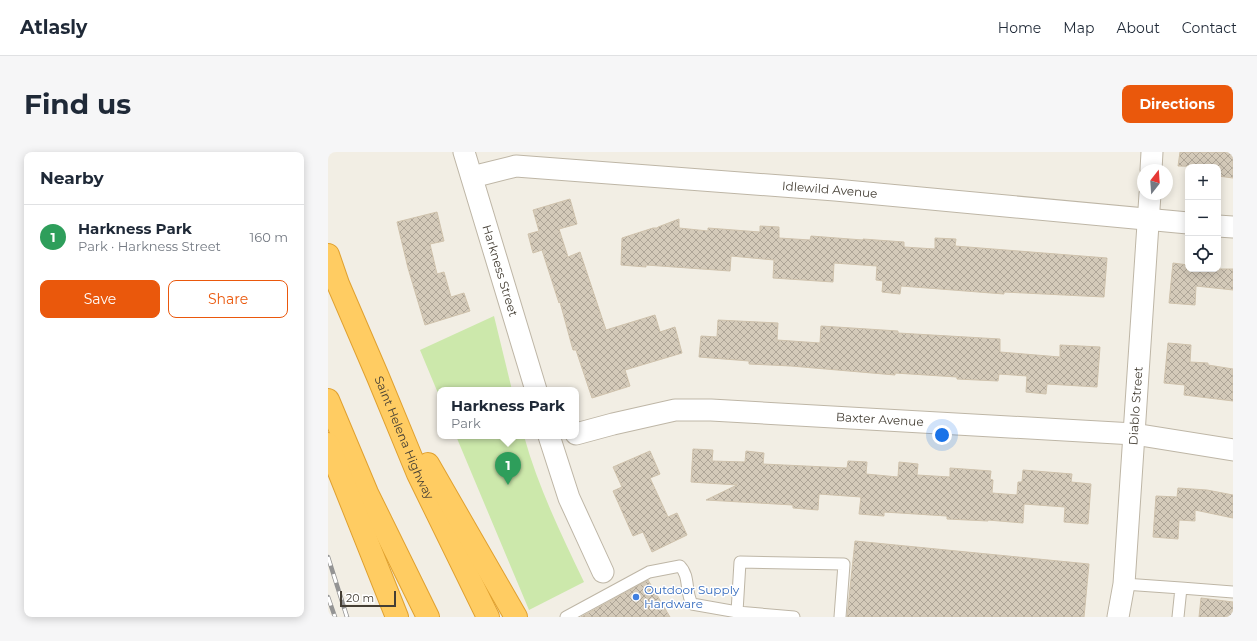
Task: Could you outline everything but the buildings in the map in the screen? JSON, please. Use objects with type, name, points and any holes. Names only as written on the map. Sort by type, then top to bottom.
[{"type":"highway","name":"Saint Helena Highway","points":[[328,255],[338,284],[418,474],[488,617]]},
{"type":"highway","points":[[378,377],[516,617]]},
{"type":"highway","points":[[328,400],[367,493],[428,617]]},
{"type":"highway","points":[[328,444],[396,617]]},
{"type":"street","name":"Harkness Street","points":[[464,152],[535,387]]},
{"type":"street","points":[[1151,164],[1152,152]]},
{"type":"street","name":"Idlewild Avenue","points":[[472,177],[516,166],[835,190],[1185,223]]},
{"type":"street","name":"Diablo Street","points":[[1118,617],[1124,584],[1150,200]]},
{"type":"street","points":[[1221,226],[1233,227]]},
{"type":"street","name":"Baxter Avenue","points":[[579,433],[675,410],[704,410],[1134,434],[1233,450]]},
{"type":"street","points":[[557,439],[569,498],[603,572]]},
{"type":"lane","points":[[738,615],[740,562],[844,564],[840,617]]},
{"type":"lane","points":[[566,617],[649,572],[680,566],[685,571],[688,596],[692,604],[738,615],[794,617]]},
{"type":"lane","points":[[1124,584],[1233,592]]},
{"type":"lane","points":[[1178,617],[1181,588]]},
{"type":"green space","points":[[494,316],[511,387],[437,387],[437,391],[420,350]]},
{"type":"green space","points":[[457,439],[525,439],[543,492],[584,582],[529,610]]},
{"type":"railway","points":[[328,557],[347,617]]},
{"type":"railway","points":[[328,597],[335,617]]},
{"type":"place","name":"Harkness Park","points":[[508,485]]},
{"type":"place","name":"Outdoor Supply Hardware","points":[[636,597]]}]
